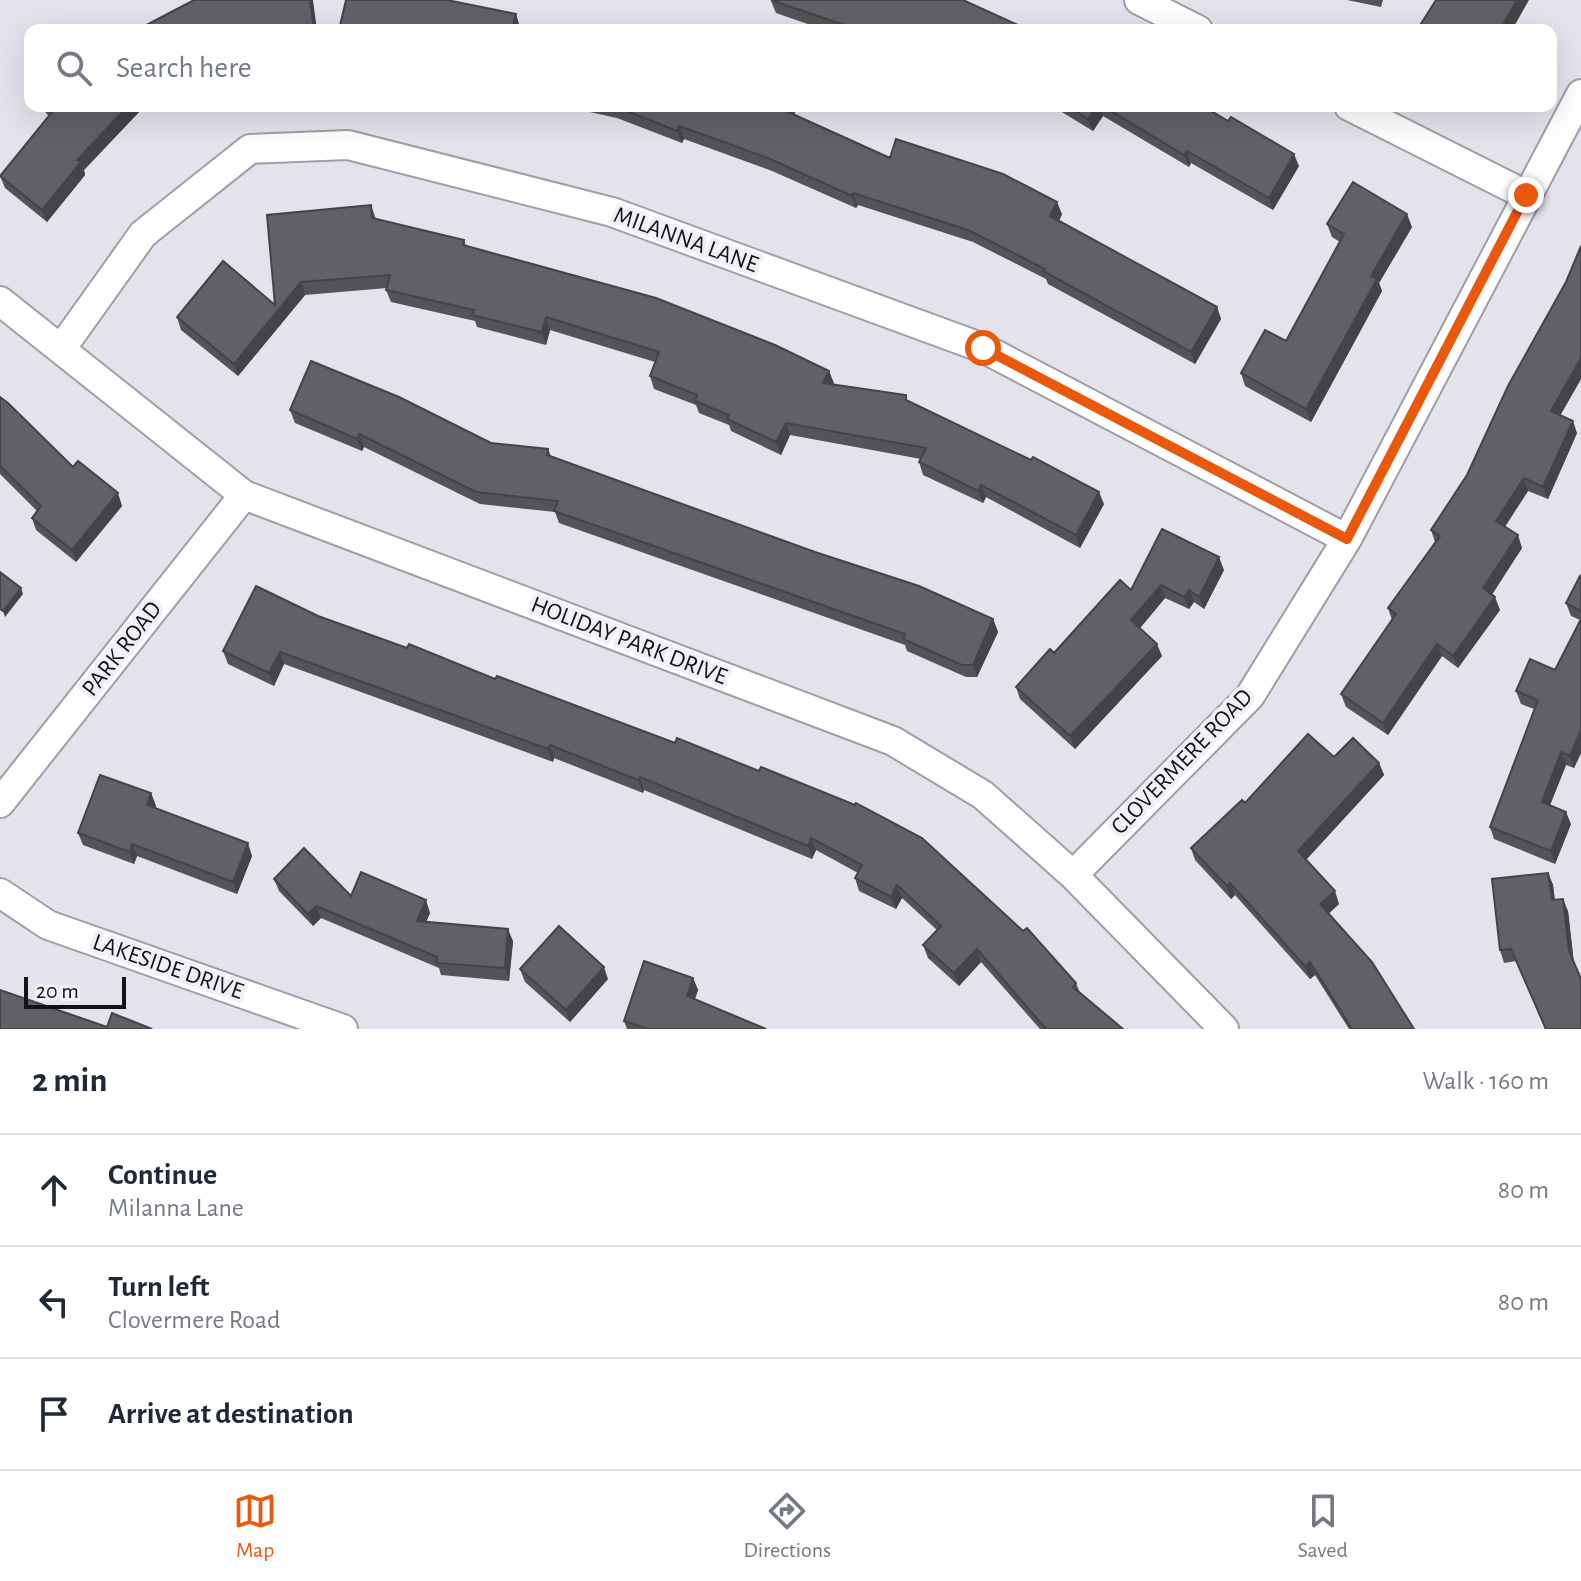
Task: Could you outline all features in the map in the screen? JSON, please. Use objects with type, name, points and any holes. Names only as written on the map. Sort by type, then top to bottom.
[{"type":"street","points":[[1139,0],[1186,24]]},
{"type":"street","name":"CLOVERMERE ROAD","points":[[1073,875],[1250,696],[1347,539],[1581,94]]},
{"type":"street","points":[[1361,112],[1526,195]]},
{"type":"street","name":"MILANNA LANE","points":[[61,349],[143,234],[250,149],[348,145],[612,212],[983,348],[1347,539]]},
{"type":"street","name":"HOLIDAY PARK DRIVE","points":[[0,301],[244,495],[893,741],[983,795],[1073,875],[1224,1029]]},
{"type":"street","name":"PARK ROAD","points":[[0,803],[244,495]]},
{"type":"street","name":"LAKESIDE DRIVE","points":[[0,893],[48,925],[343,1029]]},
{"type":"building","points":[[194,0],[310,0],[313,24],[148,24]]},
{"type":"building","points":[[346,0],[447,0],[516,14],[514,24],[340,24]]},
{"type":"building","points":[[771,0],[963,0],[1016,24],[841,24]]},
{"type":"building","points":[[1436,0],[1517,0],[1503,24],[1421,24]]},
{"type":"building","points":[[52,112],[122,112],[77,160],[81,162],[42,210],[0,176]]},
{"type":"building","points":[[629,112],[788,112],[890,158],[896,139],[1003,174],[1057,202],[1050,216],[1217,307],[1191,352],[1043,271],[1045,269],[968,230],[853,193],[852,196],[768,158],[679,126],[677,131]]},
{"type":"building","points":[[1077,112],[1093,112],[1088,119]]},
{"type":"building","points":[[1113,112],[1213,112],[1228,121],[1231,117],[1294,154],[1269,198],[1187,151],[1184,155]]},
{"type":"building","points":[[1353,182],[1407,214],[1371,276],[1377,279],[1306,409],[1241,373],[1265,330],[1286,341],[1344,234],[1327,224]]},
{"type":"building","points":[[371,205],[372,218],[464,240],[463,245],[656,298],[775,345],[829,371],[823,383],[906,395],[906,400],[1031,460],[1033,457],[1099,492],[1076,535],[981,485],[978,491],[919,462],[926,448],[786,423],[776,442],[727,419],[729,415],[695,401],[697,395],[650,376],[659,352],[546,317],[542,332],[472,315],[474,310],[386,290],[390,275],[301,282],[234,364],[177,317],[223,261],[275,305],[267,215]]},
{"type":"building","points":[[1581,246],[1581,358],[1551,411],[1573,421],[1543,487],[1524,478],[1496,521],[1518,535],[1483,588],[1495,597],[1453,656],[1437,644],[1383,723],[1341,694],[1396,614],[1388,608],[1440,536],[1431,530],[1467,475],[1508,386],[1566,282]]},
{"type":"building","points":[[311,361],[399,397],[491,443],[548,449],[547,455],[815,552],[919,586],[993,619],[973,665],[962,665],[903,639],[905,634],[554,511],[558,501],[476,492],[359,434],[357,439],[290,410]]},
{"type":"building","points":[[0,397],[73,467],[78,461],[118,493],[72,550],[32,518],[41,506],[0,466]]},
{"type":"building","points":[[1162,529],[1219,557],[1199,597],[1189,590],[1184,597],[1161,585],[1131,620],[1157,644],[1070,736],[1016,687],[1050,649],[1054,653],[1120,580],[1131,590]]},
{"type":"building","points":[[0,572],[21,588],[3,611],[0,609]]},
{"type":"building","points":[[1581,577],[1581,611],[1566,603]]},
{"type":"building","points":[[256,586],[318,616],[407,648],[409,644],[495,679],[497,676],[675,743],[677,738],[759,771],[761,767],[856,803],[922,838],[1023,931],[1027,928],[1076,983],[1073,987],[1123,1029],[1046,1029],[977,949],[954,973],[923,945],[941,926],[897,885],[891,897],[855,878],[862,865],[811,838],[808,846],[640,777],[638,780],[550,745],[548,749],[280,652],[269,673],[223,651]]},
{"type":"building","points":[[1581,619],[1581,730],[1570,756],[1561,752],[1542,802],[1566,812],[1551,851],[1490,827],[1538,700],[1516,691],[1530,659],[1555,670]]},
{"type":"building","points":[[1308,734],[1334,757],[1353,738],[1379,763],[1298,851],[1335,891],[1320,904],[1372,962],[1414,1029],[1352,1029],[1310,962],[1305,966],[1230,883],[1227,886],[1191,848],[1242,800],[1245,803]]},
{"type":"building","points":[[100,775],[151,793],[147,805],[248,843],[233,882],[132,844],[130,852],[78,833]]},
{"type":"building","points":[[304,848],[351,896],[361,872],[426,900],[417,921],[508,929],[505,968],[437,963],[437,957],[316,906],[308,914],[274,879]]},
{"type":"building","points":[[1548,873],[1552,900],[1563,899],[1569,951],[1581,979],[1581,1029],[1546,1029],[1511,949],[1500,950],[1492,879]]},
{"type":"building","points":[[559,926],[604,967],[566,1010],[520,969]]},
{"type":"building","points":[[644,961],[693,978],[687,996],[766,1029],[648,1029],[624,1021]]},
{"type":"building","points":[[0,990],[107,1027],[112,1013],[152,1029],[0,1029]]},
{"type":"route","points":[[983,348],[1347,539],[1526,195]]}]
